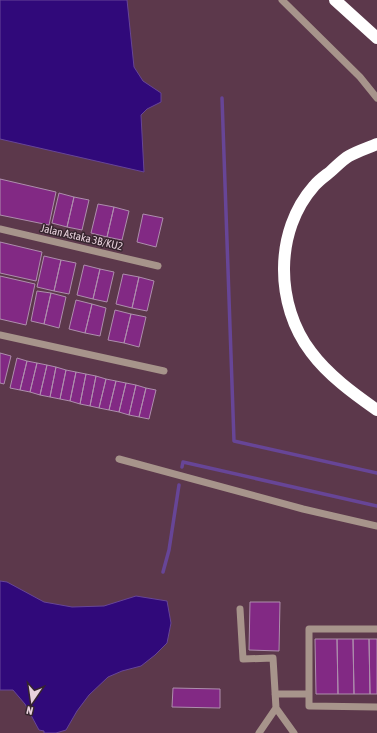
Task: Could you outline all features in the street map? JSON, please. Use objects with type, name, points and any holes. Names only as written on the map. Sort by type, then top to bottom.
[{"type":"highway","points":[[335,0],[377,38]]},
{"type":"highway","points":[[377,144],[348,157],[314,186],[298,209],[288,236],[284,266],[285,294],[291,315],[299,334],[311,352],[325,368],[350,390],[377,410]]},
{"type":"street","points":[[282,0],[360,77],[377,98]]},
{"type":"street","name":"Jalan Astaka 3B/KU2","points":[[0,229],[158,266]]},
{"type":"street","points":[[0,335],[164,371]]},
{"type":"street","points":[[119,459],[304,509],[377,526]]},
{"type":"street","points":[[240,609],[243,659],[273,658],[276,708],[294,733]]},
{"type":"street","points":[[377,629],[309,629],[309,706],[377,707]]},
{"type":"street","points":[[275,694],[309,694]]},
{"type":"street","points":[[259,733],[276,708]]},
{"type":"shaded area","points":[[0,0],[127,0],[134,67],[143,81],[161,93],[161,102],[147,109],[141,115],[144,172],[0,139]]},
{"type":"shaded area","points":[[0,581],[7,582],[44,602],[72,607],[104,606],[136,596],[167,601],[171,623],[167,643],[141,666],[122,671],[108,677],[89,695],[77,711],[66,730],[56,733],[44,733],[44,731],[39,730],[25,704],[13,690],[0,690]]},
{"type":"building","points":[[0,179],[56,192],[49,225],[0,215]]},
{"type":"building","points":[[59,193],[74,197],[67,227],[52,223]]},
{"type":"building","points":[[74,197],[89,200],[82,230],[67,227]]},
{"type":"building","points":[[98,204],[114,207],[107,237],[91,233]]},
{"type":"building","points":[[114,207],[129,211],[122,240],[107,237]]},
{"type":"building","points":[[143,214],[163,218],[156,247],[137,242]]},
{"type":"building","points":[[0,242],[42,252],[36,281],[0,273]]},
{"type":"building","points":[[44,256],[61,260],[54,291],[37,287]]},
{"type":"building","points":[[61,260],[76,263],[69,294],[54,291]]},
{"type":"building","points":[[84,265],[100,269],[93,299],[77,295]]},
{"type":"building","points":[[100,269],[114,272],[107,302],[93,299]]},
{"type":"building","points":[[123,274],[139,277],[132,308],[116,304]]},
{"type":"building","points":[[0,276],[35,284],[26,325],[0,319]]},
{"type":"building","points":[[139,277],[154,281],[147,311],[132,308]]},
{"type":"building","points":[[37,291],[51,293],[44,324],[31,321]]},
{"type":"building","points":[[51,293],[66,297],[59,328],[44,324]]},
{"type":"building","points":[[76,300],[92,304],[85,333],[69,329]]},
{"type":"building","points":[[92,304],[106,308],[100,336],[85,333]]},
{"type":"building","points":[[115,310],[131,314],[124,343],[108,340]]},
{"type":"building","points":[[131,314],[146,317],[139,347],[124,343]]},
{"type":"building","points":[[0,353],[11,356],[4,384],[0,383]]},
{"type":"building","points":[[17,358],[27,361],[20,390],[10,388]]},
{"type":"building","points":[[27,361],[37,363],[30,392],[20,390]]},
{"type":"building","points":[[37,363],[47,365],[40,395],[30,392]]},
{"type":"building","points":[[47,365],[56,367],[50,397],[40,395]]},
{"type":"building","points":[[56,367],[66,370],[60,399],[50,397]]},
{"type":"building","points":[[66,370],[76,372],[70,401],[60,399]]},
{"type":"building","points":[[76,372],[86,374],[80,404],[70,401]]},
{"type":"building","points":[[86,374],[96,376],[90,406],[80,404]]},
{"type":"building","points":[[96,376],[106,379],[99,408],[90,406]]},
{"type":"building","points":[[106,379],[116,381],[109,410],[99,408]]},
{"type":"building","points":[[116,381],[126,383],[119,412],[109,410]]},
{"type":"building","points":[[126,383],[136,385],[129,415],[119,412]]},
{"type":"building","points":[[136,385],[146,388],[139,417],[129,415]]},
{"type":"building","points":[[146,388],[156,390],[149,419],[139,417]]},
{"type":"building","points":[[250,602],[280,602],[279,651],[249,650]]},
{"type":"building","points":[[315,639],[337,639],[338,694],[316,694]]},
{"type":"building","points":[[337,639],[353,639],[354,694],[338,694]]},
{"type":"building","points":[[353,639],[369,639],[370,694],[354,694]]},
{"type":"building","points":[[369,639],[377,639],[377,694],[370,694]]},
{"type":"building","points":[[173,688],[220,689],[220,708],[172,707]]},
{"type":"waterway","points":[[222,98],[234,441],[377,473]]},
{"type":"waterway","points":[[182,467],[183,462],[377,506]]},
{"type":"waterway","points":[[163,572],[169,550],[179,485]]}]
